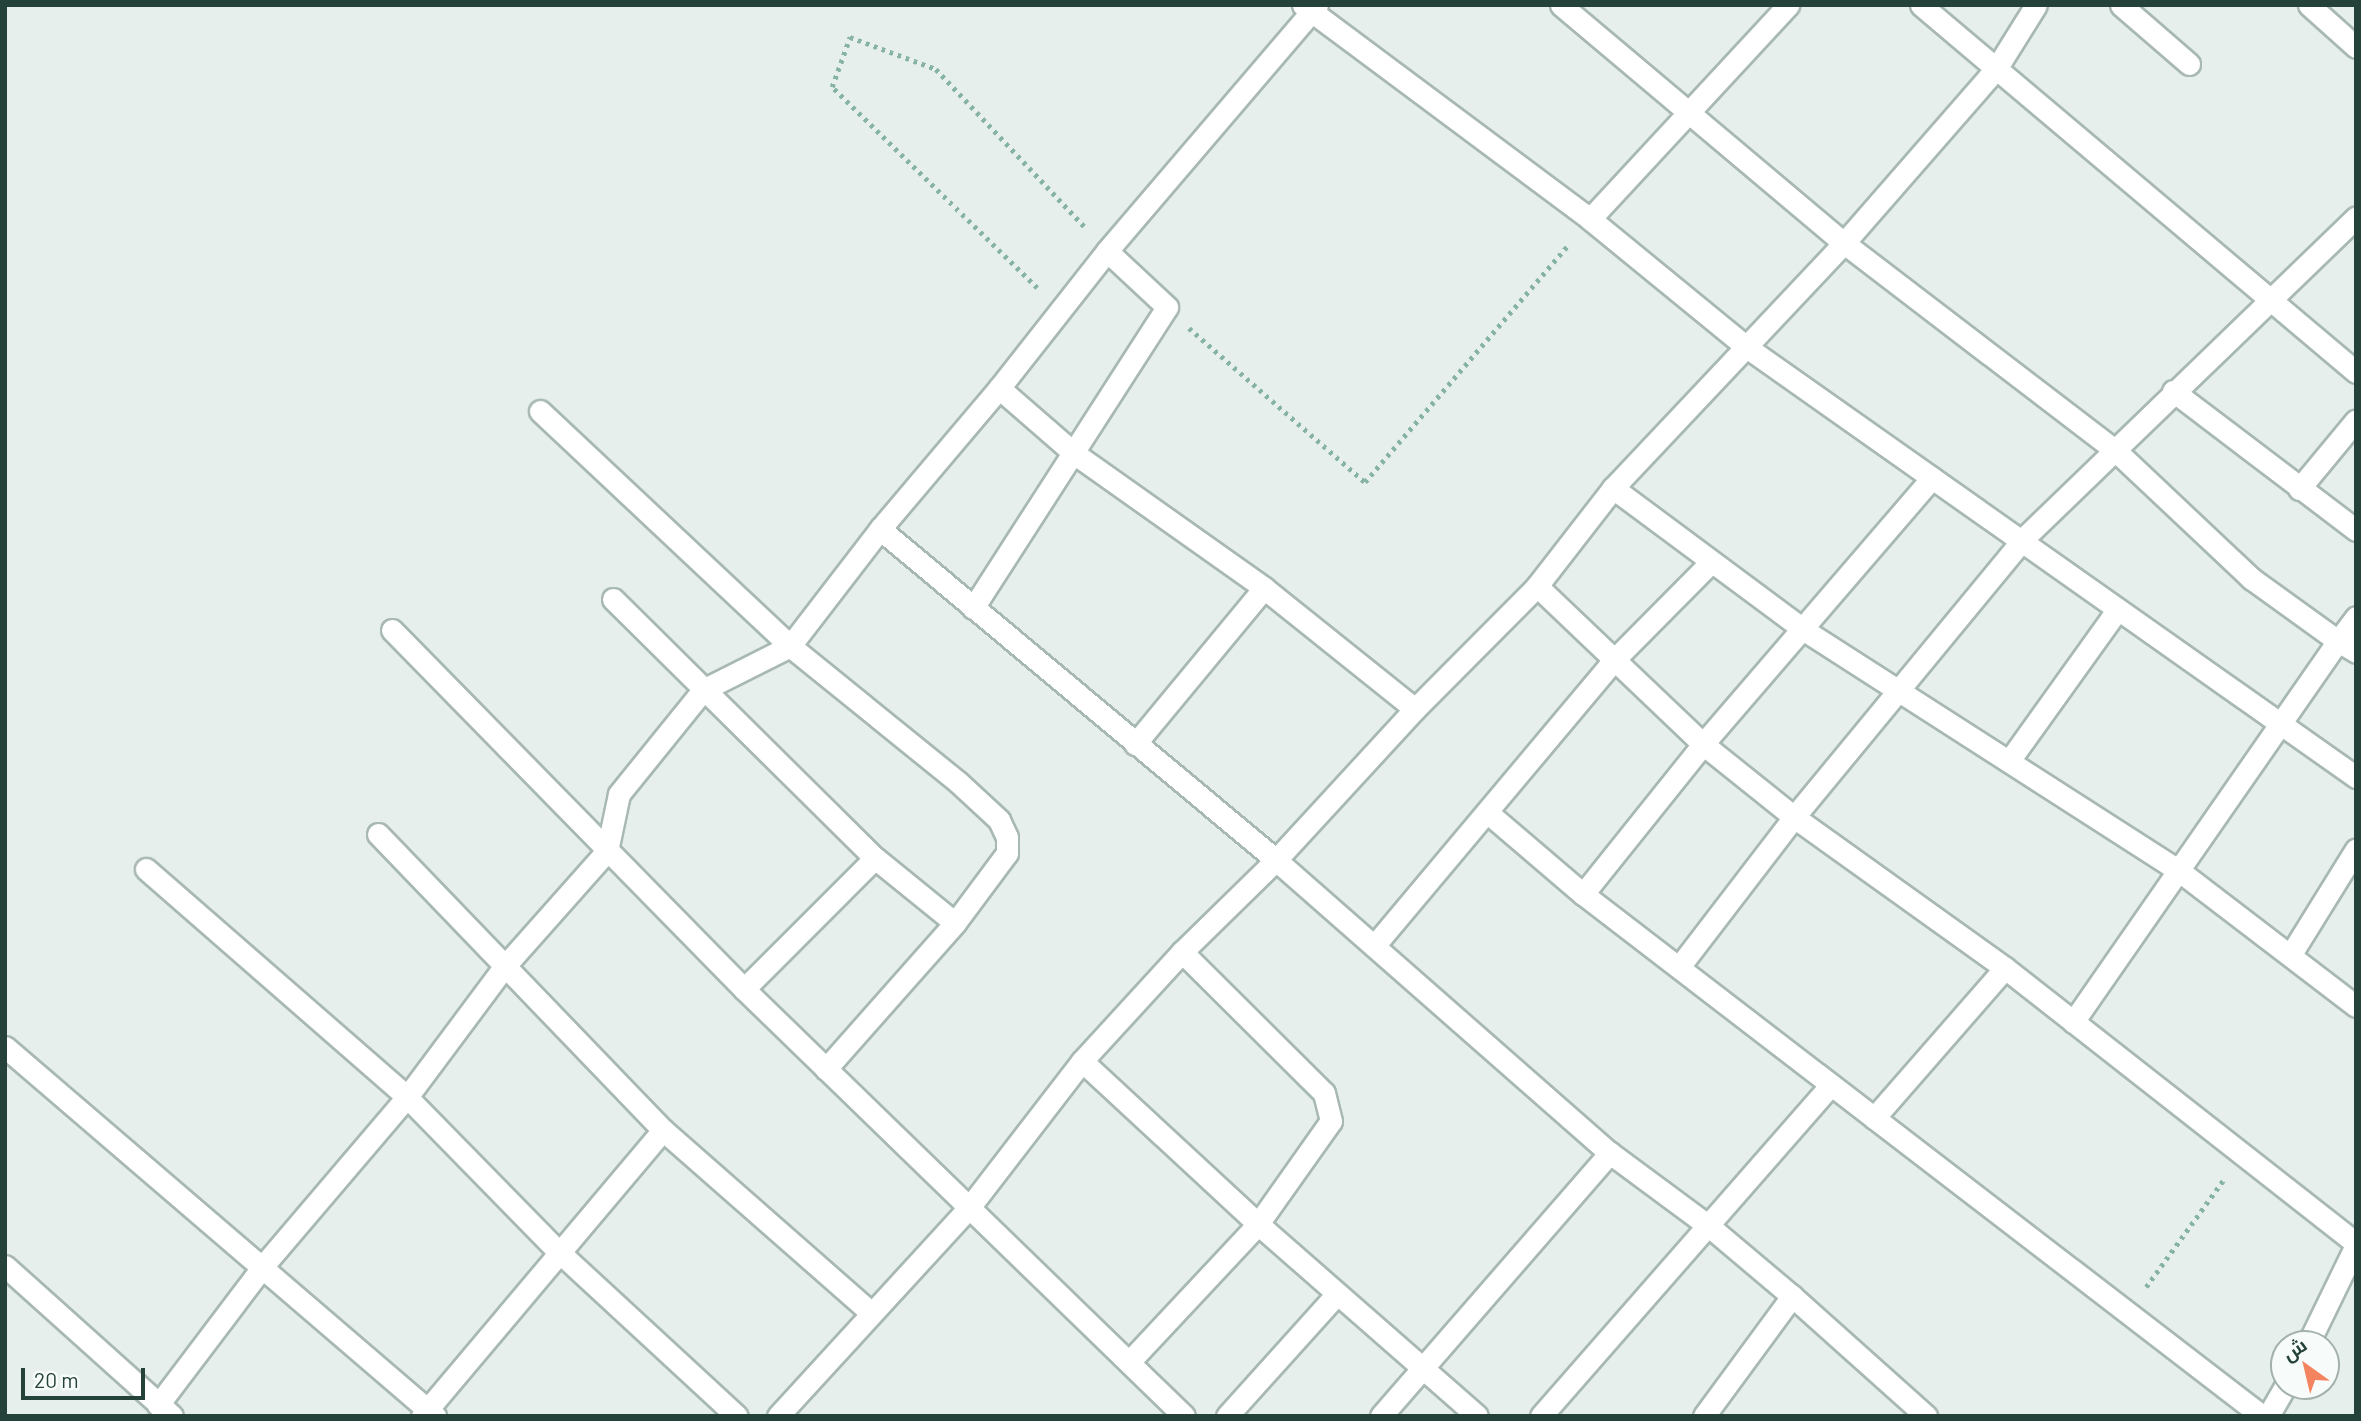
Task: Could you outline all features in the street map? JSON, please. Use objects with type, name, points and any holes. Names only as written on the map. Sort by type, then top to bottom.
[{"type":"street","points":[[1561,5],[1844,243],[2116,451],[2252,579],[2347,646]]},
{"type":"street","points":[[1590,219],[1788,5]]},
{"type":"street","points":[[1921,5],[2356,372]]},
{"type":"street","points":[[778,1416],[870,1312],[968,1209],[1083,1061],[1182,952],[1276,860],[1415,709],[1537,586],[1614,488],[1844,243],[1996,69],[2036,5]]},
{"type":"street","points":[[2121,5],[2189,64]]},
{"type":"street","points":[[2309,5],[2356,47]]},
{"type":"street","points":[[5,1266],[165,1410],[263,1266],[407,1097],[504,968],[607,850],[619,794],[703,690],[790,646],[880,529],[1310,8],[1590,219],[1745,346],[2023,539],[2116,610],[2356,777]]},
{"type":"street","points":[[1679,967],[1794,817],[2023,539],[2356,216]]},
{"type":"street","points":[[973,608],[1075,454],[1167,307],[1107,251]]},
{"type":"street","points":[[999,388],[1075,454],[1265,588],[1415,709]]},
{"type":"street","points":[[2173,391],[2356,530]]},
{"type":"street","points":[[540,411],[790,646],[958,782],[1005,830],[1009,845],[1003,862],[955,923],[826,1069]]},
{"type":"street","points":[[2299,489],[2356,420]]},
{"type":"street","points":[[1583,894],[1703,744],[1804,630],[1932,478]]},
{"type":"street","points":[[1614,488],[1804,630],[1896,692],[2178,870],[2356,1006]]},
{"type":"street","points":[[880,529],[1276,860],[1610,1153],[1710,1227],[1792,1296],[1926,1416]]},
{"type":"street","points":[[1374,946],[1612,662],[1711,562]]},
{"type":"street","points":[[1537,586],[1612,662],[1703,744],[1794,817],[2005,968],[2240,1156],[2356,1244],[2315,1330]]},
{"type":"street","points":[[1135,744],[1265,588]]},
{"type":"street","points":[[613,599],[875,858],[955,923]]},
{"type":"street","points":[[2009,761],[2116,610]]},
{"type":"street","points":[[2073,1022],[2278,721],[2347,646],[2356,617]]},
{"type":"street","points":[[392,630],[744,989],[1184,1416]]},
{"type":"street","points":[[1486,812],[1583,894],[2262,1416]]},
{"type":"street","points":[[378,834],[504,968],[663,1130],[870,1312]]},
{"type":"street","points":[[2291,954],[2356,849]]},
{"type":"street","points":[[744,989],[875,858]]},
{"type":"street","points":[[146,869],[407,1097],[558,1251],[737,1416]]},
{"type":"street","points":[[1129,1362],[1258,1224],[1323,1136],[1332,1111],[1324,1093],[1182,952]]},
{"type":"street","points":[[1874,1118],[2005,968]]},
{"type":"street","points":[[5,1048],[263,1266],[428,1414],[558,1251],[663,1130]]},
{"type":"street","points":[[1083,1061],[1258,1224],[1477,1416]]},
{"type":"street","points":[[1541,1416],[1710,1227],[1831,1085]]},
{"type":"street","points":[[1381,1416],[1426,1369],[1610,1153]]},
{"type":"street","points":[[1227,1416],[1337,1294]]},
{"type":"street","points":[[1704,1416],[1792,1296]]},
{"type":"street","points":[[2268,1416],[2277,1400]]},
{"type":"path","points":[[1060,311],[832,86],[850,37],[936,69],[1107,251]]},
{"type":"path","points":[[1167,307],[1365,482],[1590,219]]},
{"type":"path","points":[[2127,1313],[2240,1156]]}]
